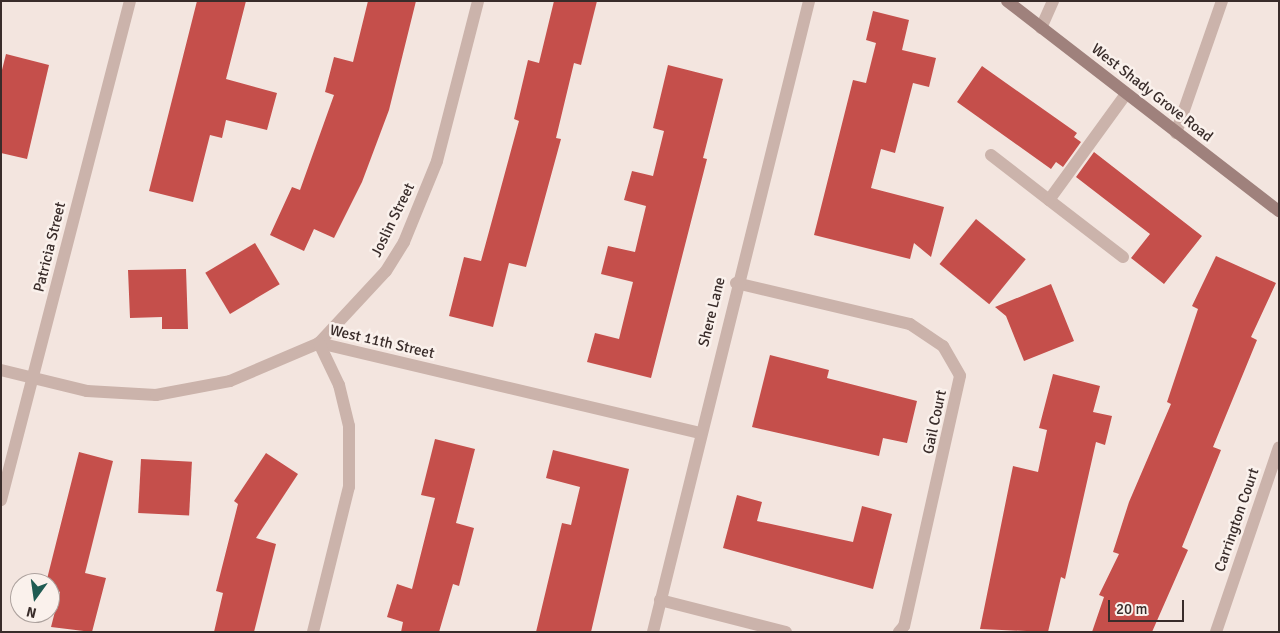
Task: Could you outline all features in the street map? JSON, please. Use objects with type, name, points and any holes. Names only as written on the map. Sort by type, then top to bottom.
[{"type":"main road","name":"West Shady Grove Road","points":[[1007,1],[1279,211]]},
{"type":"street","name":"Patricia Street","points":[[1,500],[130,1]]},
{"type":"street","name":"Joslin Street","points":[[319,343],[386,272],[404,242],[436,161],[478,1]]},
{"type":"street","name":"Shere Lane","points":[[653,632],[736,283],[809,1]]},
{"type":"street","points":[[1041,28],[1053,1]]},
{"type":"street","points":[[1176,133],[1222,1]]},
{"type":"street","points":[[1049,200],[1126,94]]},
{"type":"street","points":[[991,155],[1123,257]]},
{"type":"street","name":"Gail Court","points":[[736,283],[910,324],[943,346],[960,376],[904,626],[899,632]]},
{"type":"street","name":"West 11th Street","points":[[1,370],[33,379],[121,396],[156,395],[230,381],[319,343],[700,433]]},
{"type":"street","points":[[313,632],[349,487],[349,426],[339,385],[319,343]]},
{"type":"street","name":"Carrington Court","points":[[1216,632],[1279,447]]},
{"type":"street","points":[[660,600],[786,632]]},
{"type":"building","points":[[197,1],[246,1],[226,79],[277,93],[267,130],[226,120],[222,138],[210,135],[193,202],[149,191]]},
{"type":"building","points":[[368,1],[416,1],[389,110],[362,182],[334,238],[314,229],[304,251],[270,235],[292,187],[300,190],[334,95],[325,92],[334,57],[353,62]]},
{"type":"building","points":[[554,1],[597,1],[581,65],[574,63],[556,138],[561,139],[526,267],[509,263],[493,327],[449,316],[464,257],[481,261],[519,121],[514,119],[528,60],[539,63]]},
{"type":"building","points":[[873,11],[909,20],[902,50],[936,58],[929,87],[913,83],[895,153],[881,149],[871,188],[944,207],[931,257],[914,243],[910,259],[814,235],[853,80],[866,83],[876,43],[866,40]]},
{"type":"building","points":[[6,54],[49,65],[27,159],[1,153],[1,74]]},
{"type":"building","points":[[668,65],[723,79],[703,158],[707,159],[651,378],[587,362],[595,333],[619,339],[633,282],[601,274],[608,246],[635,252],[646,206],[624,200],[632,171],[653,176],[664,131],[653,128]]},
{"type":"building","points":[[982,66],[1077,133],[1074,137],[1081,142],[1063,167],[1056,162],[1051,169],[957,102]]},
{"type":"building","points":[[1094,152],[1202,236],[1164,284],[1131,258],[1150,234],[1076,177]]},
{"type":"building","points":[[976,219],[1026,259],[989,304],[939,264]]},
{"type":"building","points":[[255,243],[280,284],[230,314],[205,273]]},
{"type":"building","points":[[1216,256],[1276,283],[1251,337],[1257,340],[1213,447],[1221,450],[1182,547],[1188,550],[1152,632],[1092,632],[1104,597],[1099,595],[1119,554],[1113,552],[1129,502],[1171,404],[1167,402],[1198,309],[1192,306]]},
{"type":"building","points":[[186,269],[188,329],[162,329],[162,317],[130,318],[128,270]]},
{"type":"building","points":[[1051,284],[1074,341],[1024,361],[1006,316],[995,307]]},
{"type":"building","points":[[770,355],[829,370],[827,378],[917,401],[907,443],[883,438],[879,456],[752,427]]},
{"type":"building","points":[[1053,374],[1100,386],[1093,412],[1112,416],[1105,445],[1096,442],[1065,579],[1061,577],[1048,632],[980,629],[1013,466],[1038,472],[1047,430],[1039,428]]},
{"type":"building","points":[[435,439],[475,449],[456,523],[474,528],[459,586],[453,584],[439,632],[401,632],[403,622],[387,617],[397,584],[412,589],[435,498],[421,495]]},
{"type":"building","points":[[553,450],[629,469],[591,632],[536,632],[562,523],[571,525],[580,487],[546,478]]},
{"type":"building","points":[[79,452],[113,461],[85,573],[106,578],[92,632],[51,627],[52,623],[60,623],[60,573],[49,573]]},
{"type":"building","points":[[266,453],[298,474],[256,538],[276,544],[254,632],[214,632],[223,593],[216,591],[238,504],[234,501]]},
{"type":"building","points":[[141,459],[192,462],[189,516],[138,513]]},
{"type":"building","points":[[737,495],[762,502],[757,521],[853,542],[862,506],[892,514],[873,589],[723,548]]}]
